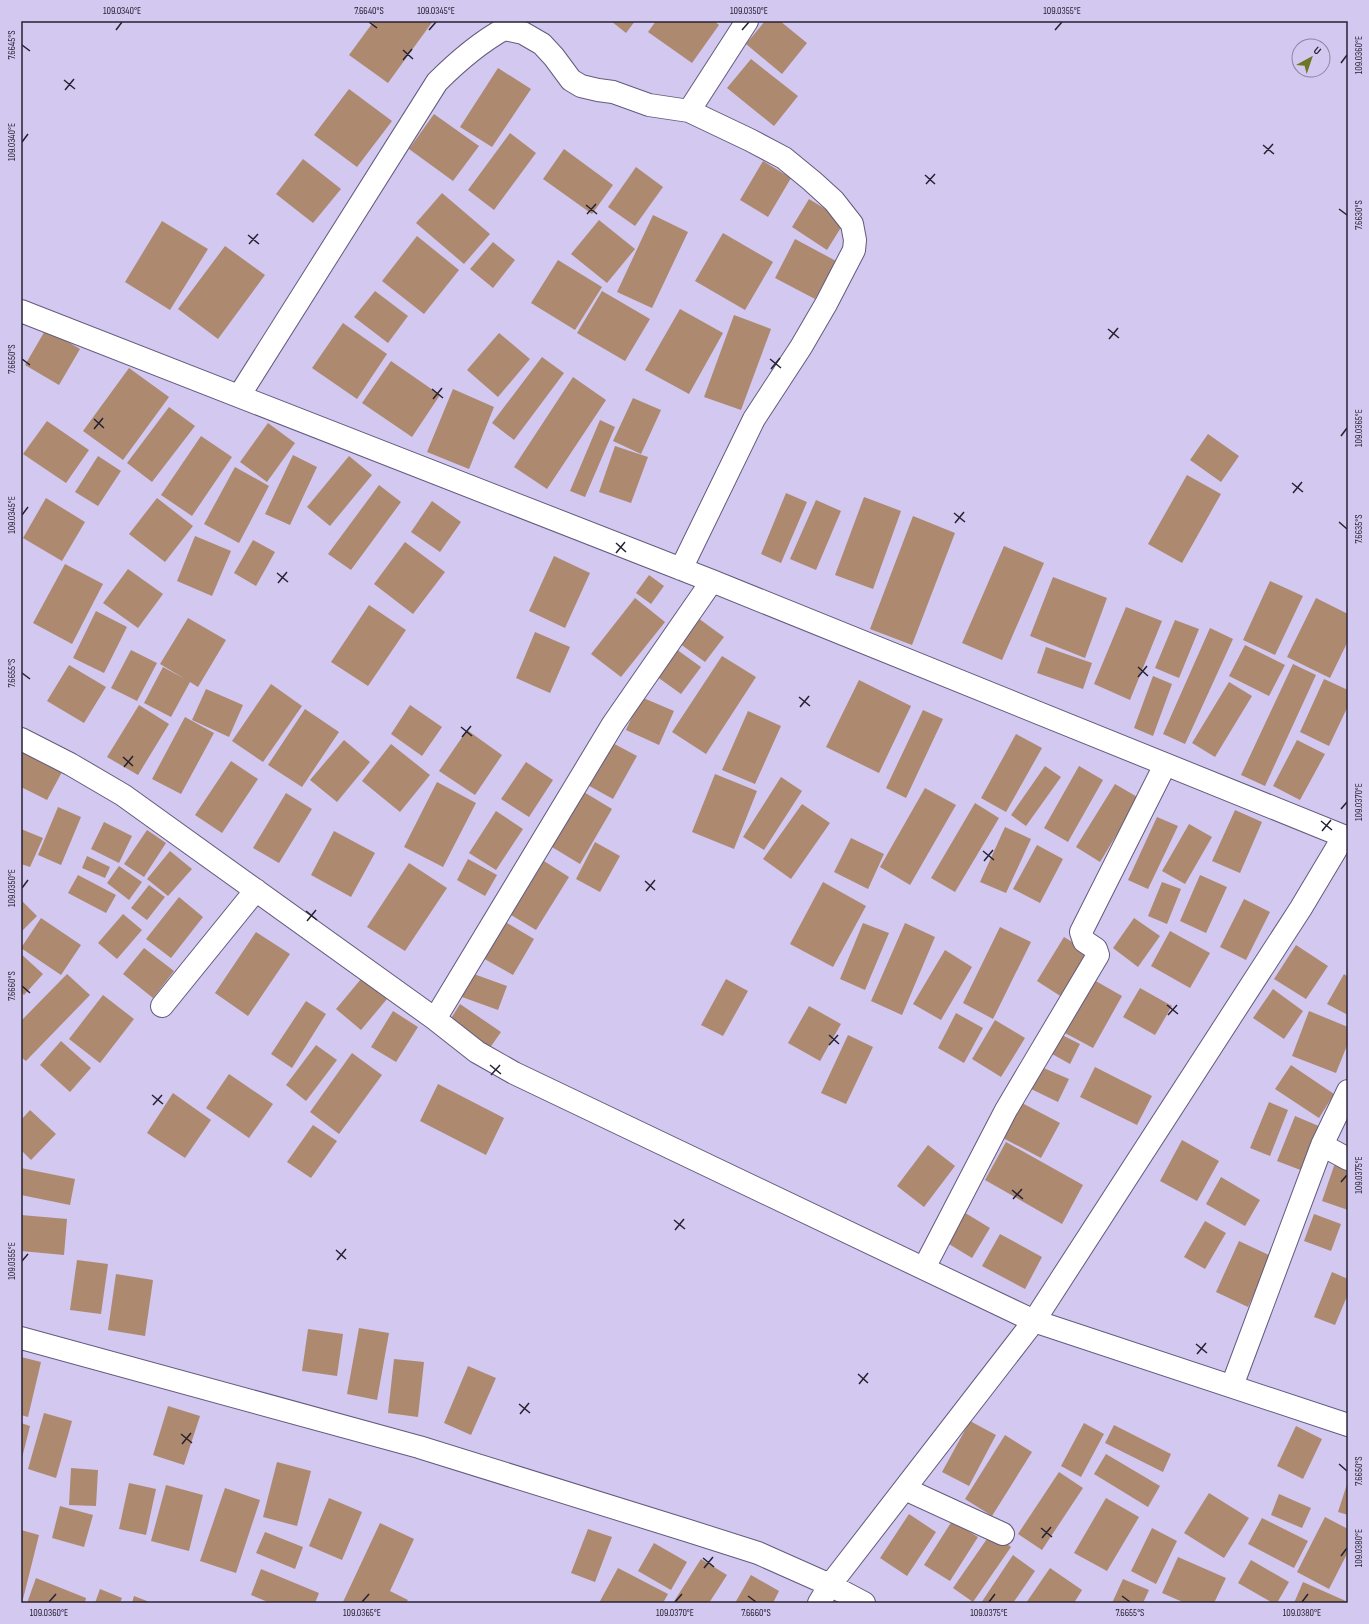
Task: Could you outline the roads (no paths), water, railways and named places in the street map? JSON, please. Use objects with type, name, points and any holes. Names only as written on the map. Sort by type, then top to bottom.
[{"type":"street","points":[[689,111],[747,21]]},
{"type":"street","points":[[239,396],[437,82],[459,60],[486,39],[504,29],[523,33],[542,44],[571,80],[582,86],[613,92],[649,105],[689,111],[784,158],[834,201],[852,224],[854,250],[801,347],[754,419],[681,569]]},
{"type":"street","points":[[21,311],[712,581],[1346,837],[1034,1320],[825,1594]]},
{"type":"street","points":[[435,1019],[613,724],[712,581]]},
{"type":"street","points":[[21,739],[70,764],[123,795],[435,1019],[477,1052],[514,1073],[1034,1320],[1348,1425]]},
{"type":"street","points":[[924,1268],[1006,1110],[1098,955],[1096,949],[1084,941],[1081,932],[1165,765]]},
{"type":"street","points":[[162,1006],[256,890]]},
{"type":"street","points":[[1232,1386],[1322,1145],[1348,1091]]},
{"type":"street","points":[[1322,1145],[1348,1159]]},
{"type":"street","points":[[21,1338],[419,1447],[758,1553],[825,1594],[864,1603]]},
{"type":"street","points":[[905,1488],[1003,1534]]}]
